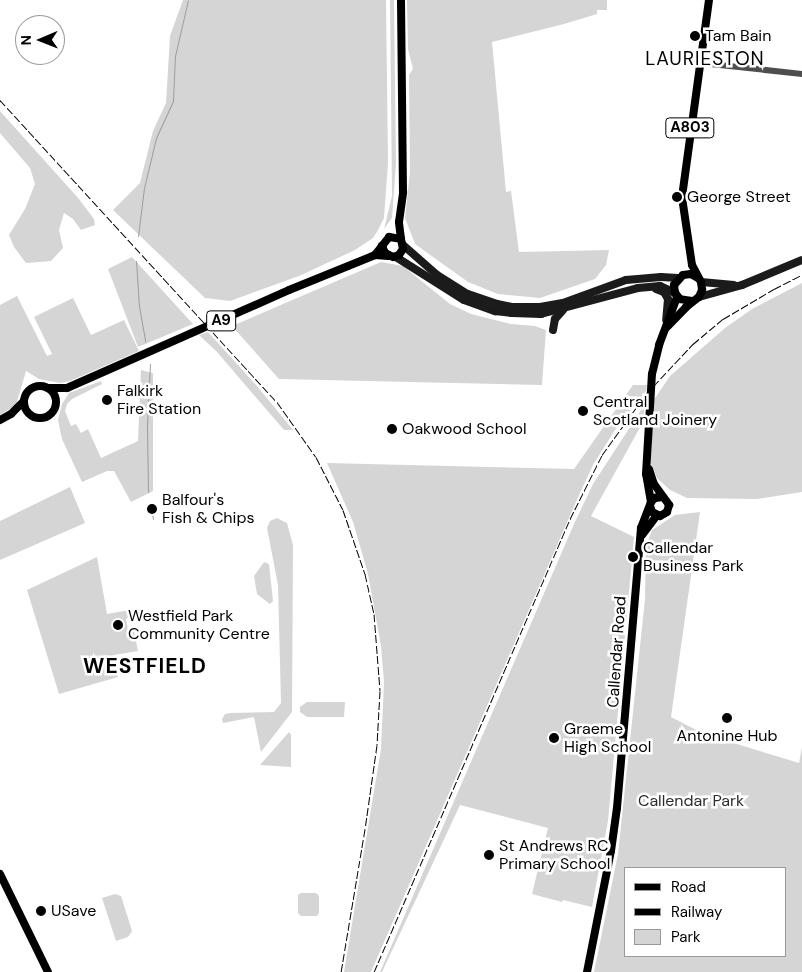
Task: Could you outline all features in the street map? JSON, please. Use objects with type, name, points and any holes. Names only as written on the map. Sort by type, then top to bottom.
[{"type":"main road","points":[[392,256],[402,252],[399,240],[403,192],[401,0]]},
{"type":"main road","name":"A803","points":[[665,331],[699,297],[702,290],[700,280],[690,257],[682,196],[709,0]]},
{"type":"main road","points":[[692,302],[684,301],[674,293],[658,288],[638,288],[563,310],[541,314],[512,313],[479,306],[458,296],[392,256],[382,246],[386,239],[399,240],[422,264],[461,290],[481,299],[513,307],[540,308],[563,303],[626,280],[691,274],[700,280],[722,285],[742,285]]},
{"type":"main road","name":"A9","points":[[375,255],[382,246]]},
{"type":"main road","name":"A9","points":[[48,388],[67,388],[375,255],[392,256]]},
{"type":"main road","name":"A803","points":[[657,515],[652,512],[646,485],[652,374],[665,331],[674,293],[674,285],[681,276],[690,257]]},
{"type":"main road","points":[[699,297],[742,285],[802,260]]},
{"type":"main road","points":[[658,288],[664,292],[668,299],[665,331]]},
{"type":"main road","points":[[541,314],[549,321],[553,330],[555,320],[563,310]]},
{"type":"main road","points":[[0,420],[11,414],[31,389],[40,386],[48,388],[55,394],[56,409],[49,417],[38,419],[26,410],[24,400]]},
{"type":"main road","points":[[57,403],[67,388]]},
{"type":"main road","points":[[11,414],[32,416]]},
{"type":"main road","name":"A803","points":[[646,461],[654,484],[663,497]]},
{"type":"main road","points":[[651,504],[657,497],[663,497],[668,502],[669,508],[665,514],[657,515]]},
{"type":"main road","name":"Callendar Road","points":[[587,972],[611,851],[617,808],[639,542],[643,522],[651,504]]},
{"type":"main road","name":"Callendar Road","points":[[639,542],[648,525],[657,515]]},
{"type":"main road","points":[[0,874],[48,972]]},
{"type":"street","points":[[701,63],[802,74]]},
{"type":"green space","points":[[183,0],[386,0],[388,163],[384,218],[378,230],[373,238],[355,250],[299,276],[230,301],[205,298],[113,210],[140,183],[153,131],[166,103],[170,36]]},
{"type":"green space","points":[[390,0],[394,0],[396,163],[392,218],[384,229],[392,196]]},
{"type":"green space","points":[[407,0],[607,0],[607,10],[597,10],[597,14],[492,42],[506,192],[511,191],[519,252],[609,250],[606,265],[595,279],[540,298],[498,294],[468,282],[415,244],[405,218],[410,172],[409,75],[413,69],[408,49]]},
{"type":"green space","points":[[0,111],[79,199],[94,219],[95,225],[81,230],[73,219],[64,213],[59,230],[63,248],[51,261],[26,263],[14,247],[9,235],[25,209],[35,184],[30,168],[0,133]]},
{"type":"green space","points":[[132,257],[193,324],[138,347],[108,269]]},
{"type":"green space","points":[[381,262],[403,266],[450,304],[471,314],[511,324],[535,326],[546,330],[542,385],[279,379],[232,326]]},
{"type":"green space","points":[[802,283],[802,492],[757,499],[687,498],[670,490],[657,478],[651,463],[653,401],[670,376],[725,328],[752,309]]},
{"type":"green space","points":[[17,296],[47,356],[52,354],[34,317],[73,298],[91,335],[124,320],[139,351],[70,381],[60,383],[39,379],[26,371],[16,405],[0,415],[0,305]]},
{"type":"green space","points":[[208,332],[257,386],[293,430],[284,430],[217,352],[199,335]]},
{"type":"green space","points":[[141,370],[153,373],[153,491],[131,502],[114,471],[107,471],[82,482],[62,439],[58,420],[62,404],[69,393],[101,381],[102,384],[72,399],[67,404],[65,411],[71,426],[76,424],[81,433],[88,429],[101,458],[138,441]]},
{"type":"green space","points":[[633,385],[647,385],[646,391],[615,430],[593,465],[371,972],[344,972],[381,749],[384,682],[381,646],[368,574],[353,522],[327,463],[574,469]]},
{"type":"green space","name":"Graeme High School","points":[[645,404],[643,422],[591,516],[634,537],[608,821],[592,907],[532,894],[548,828],[460,805],[382,972],[380,972],[574,524],[593,484]]},
{"type":"green space","points":[[70,487],[85,523],[0,560],[0,521]]},
{"type":"green space","name":"Callendar Park","points":[[700,512],[671,717],[704,734],[799,763],[802,747],[802,972],[594,972],[618,854],[645,599],[646,546],[652,530],[675,515]]},
{"type":"green space","points":[[277,518],[287,523],[293,545],[292,712],[261,752],[254,717],[223,723],[222,719],[225,714],[230,713],[274,712],[281,703],[278,585],[267,528],[270,521]]},
{"type":"green space","points":[[97,557],[107,614],[130,610],[131,615],[126,619],[128,630],[134,631],[138,651],[114,655],[118,677],[59,694],[27,590]]},
{"type":"green space","points":[[264,562],[269,564],[273,601],[270,604],[257,594],[254,576]]},
{"type":"green space","points":[[307,702],[345,702],[344,717],[307,717],[300,712],[300,707]]},
{"type":"green space","points":[[289,732],[291,735],[291,767],[260,765]]},
{"type":"green space","points":[[301,893],[316,893],[319,896],[319,913],[317,916],[301,916],[298,913],[298,895]]},
{"type":"green space","points":[[115,894],[121,896],[132,931],[128,937],[116,941],[102,898]]},
{"type":"waterway","points":[[138,236],[144,188],[156,138],[173,101],[175,56],[188,0]]},
{"type":"waterway","points":[[136,261],[139,306],[145,341]]},
{"type":"waterway","points":[[148,492],[147,425],[150,364]]},
{"type":"waterway","points":[[152,513],[153,519]]},
{"type":"railway","points":[[0,100],[277,402],[316,457],[343,510],[365,574],[374,614],[380,691],[377,745],[341,972]]},
{"type":"railway","points":[[374,972],[570,519],[602,455],[646,394],[693,344],[723,319],[802,275]]},
{"type":"place","name":"Tam Bain","points":[[695,36]]},
{"type":"place","name":"George Street","points":[[677,197]]},
{"type":"place","name":"Falkirk Fire Station","points":[[107,400]]},
{"type":"place","name":"Central Scotland Joinery","points":[[583,411]]},
{"type":"place","name":"Oakwood School","points":[[392,429]]},
{"type":"place","name":"Balfour's Fish & Chips","points":[[152,509]]},
{"type":"place","name":"Callendar Business Park","points":[[633,557]]},
{"type":"place","name":"Westfield Park Community Centre","points":[[118,625]]},
{"type":"place","name":"Antonine Hub","points":[[727,718]]},
{"type":"place","name":"Graeme High School","points":[[554,738]]},
{"type":"place","name":"St Andrews RC Primary School","points":[[489,855]]},
{"type":"place","name":"USave","points":[[41,911]]},
{"type":"district","name":"LAURIESTON","points":[[705,59]]},
{"type":"district","name":"WESTFIELD","points":[[145,666]]}]
